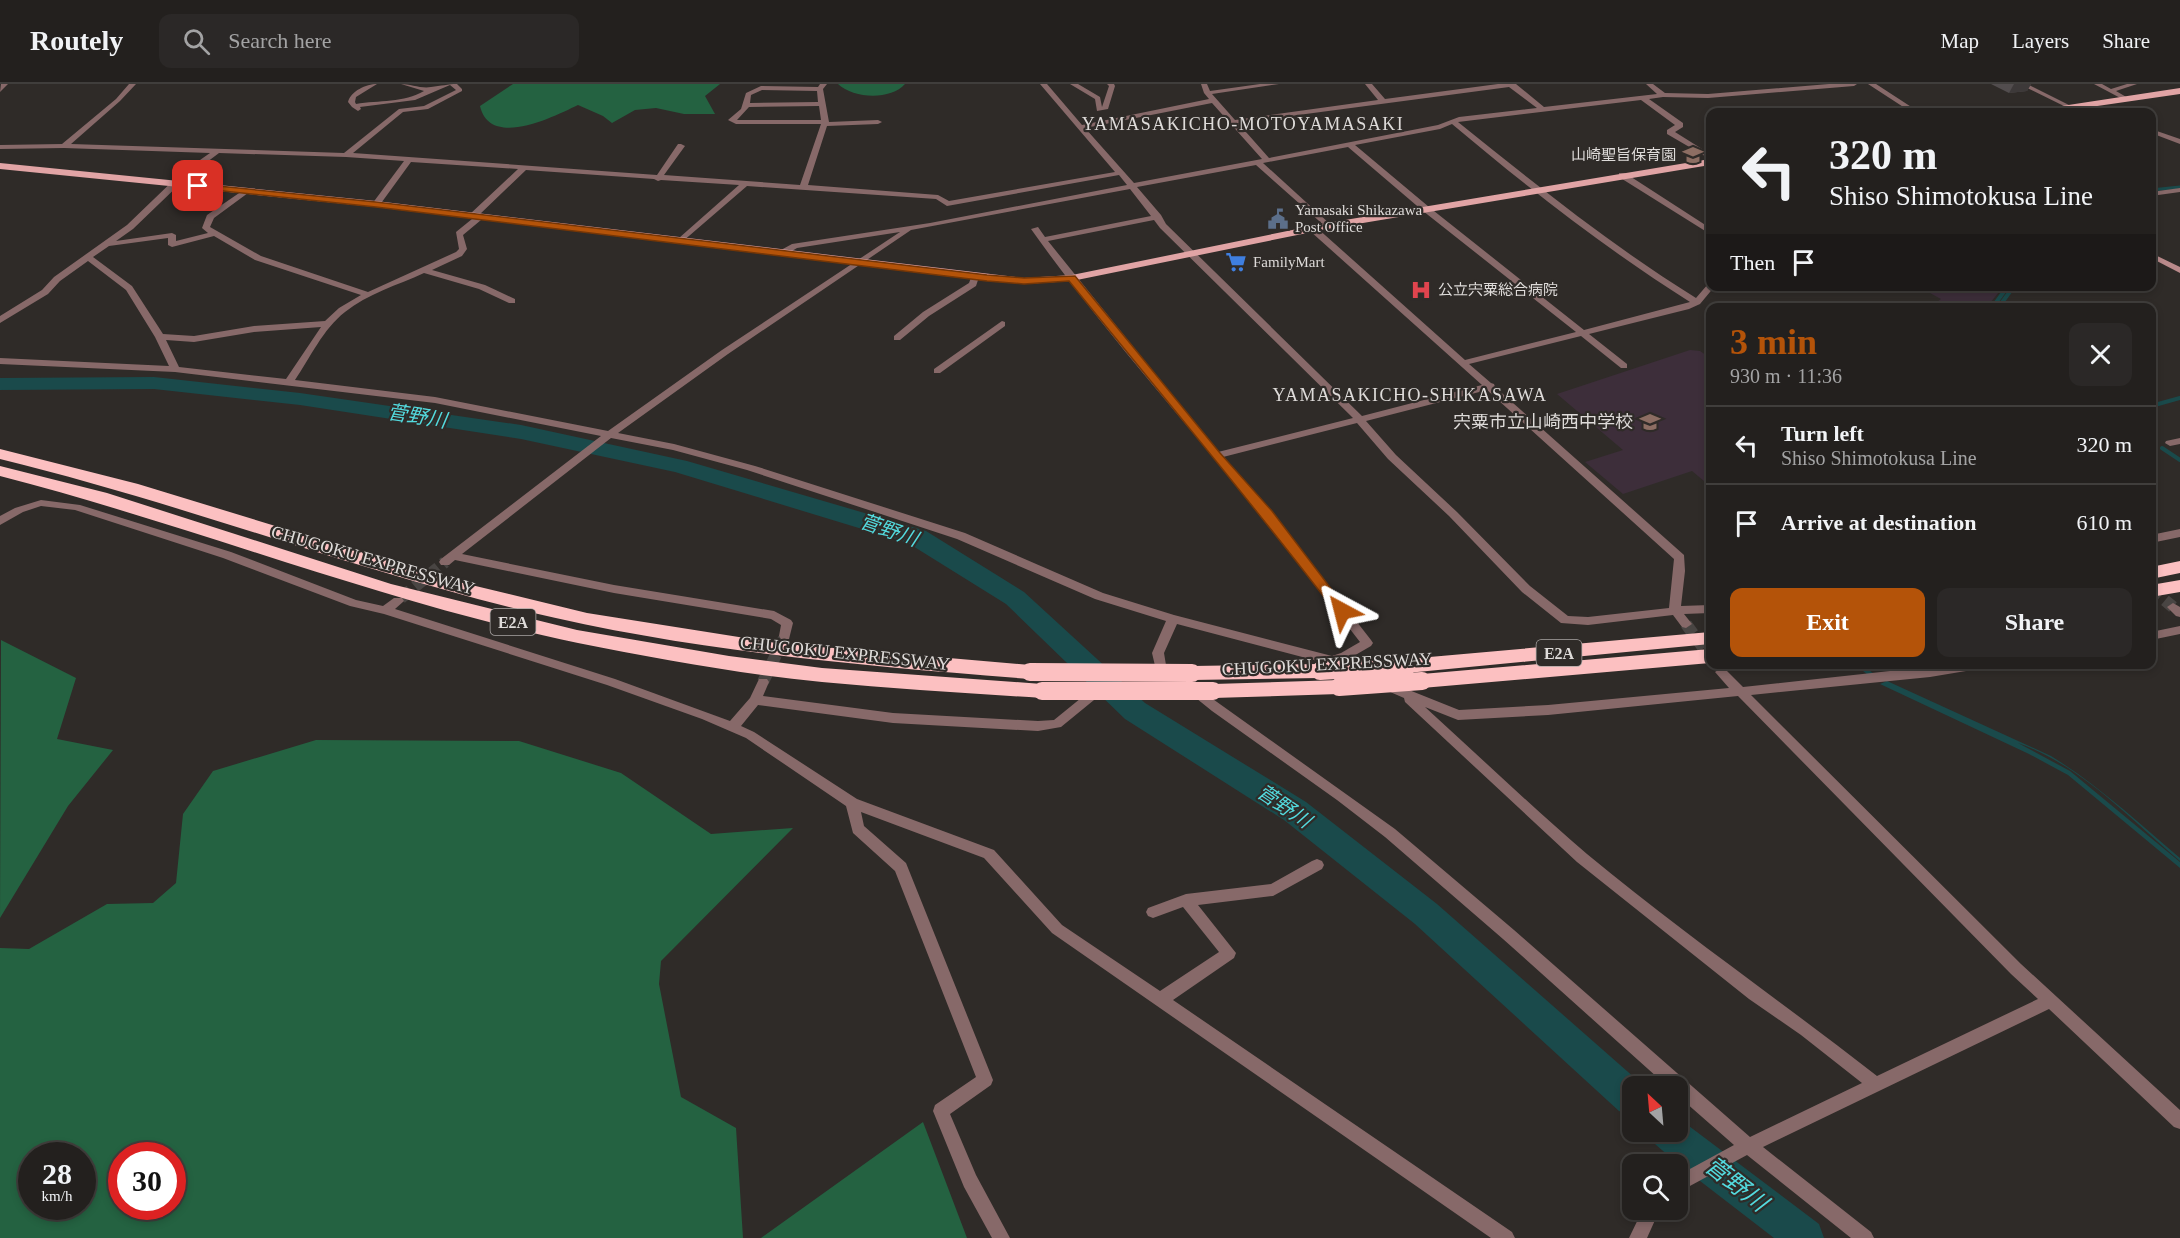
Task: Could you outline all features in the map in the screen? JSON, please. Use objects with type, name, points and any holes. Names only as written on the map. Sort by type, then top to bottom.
[{"type":"highway","name":"CHUGOKU EXPRESSWAY","points":[[0,454],[120,485],[407,574],[590,620],[750,647],[898,663],[1030,672],[1192,673],[1326,665],[1407,666],[1706,638]]},
{"type":"highway","name":"CHUGOKU EXPRESSWAY","points":[[0,471],[101,497],[388,590],[577,636],[729,663],[822,675],[1042,691],[1214,690],[1339,687],[1706,656]]},
{"type":"highway","points":[[2156,572],[2180,567]]},
{"type":"highway","points":[[2156,590],[2180,585]]},
{"type":"main road","points":[[2072,108],[2180,91]]},
{"type":"main road","points":[[0,166],[376,204],[975,277],[1024,281],[1072,278],[1327,226],[1538,191],[1706,160]]},
{"type":"street","points":[[0,90],[5,84]]},
{"type":"street","points":[[64,146],[118,100],[133,84]]},
{"type":"street","points":[[374,84],[353,96],[351,102],[361,110],[383,111],[395,115]]},
{"type":"street","points":[[404,84],[430,90]]},
{"type":"street","points":[[354,106],[409,101],[447,84]]},
{"type":"street","points":[[346,155],[401,110],[420,111],[429,108],[460,90],[453,84]]},
{"type":"street","points":[[1043,84],[1132,186],[1163,226],[1194,253],[1358,418],[1392,457],[1453,514],[1526,589],[1565,620],[1588,621],[1706,609]]},
{"type":"street","points":[[1073,84],[1098,98],[1099,110],[1102,110],[1105,109],[1112,86],[1110,84]]},
{"type":"street","points":[[1204,84],[1207,93],[1267,160]]},
{"type":"street","points":[[1207,93],[1276,84]]},
{"type":"street","points":[[1368,84],[1384,103]]},
{"type":"street","points":[[1233,122],[1511,84],[1544,110]]},
{"type":"street","points":[[1649,84],[1663,95]]},
{"type":"street","points":[[1745,84],[1754,91]]},
{"type":"street","points":[[784,252],[795,246],[910,229],[1455,123],[1459,119],[1663,95],[1708,96],[1854,84]]},
{"type":"street","points":[[1871,84],[1909,108]]},
{"type":"street","points":[[2022,84],[2072,108]]},
{"type":"street","points":[[2097,84],[2126,99]]},
{"type":"street","points":[[2110,90],[2134,84]]},
{"type":"street","points":[[803,188],[824,123],[822,86],[761,88],[748,94],[748,105],[743,113],[732,120],[736,122],[824,123],[878,122]]},
{"type":"street","points":[[1643,98],[1680,125],[1670,132],[1706,156]]},
{"type":"street","points":[[1081,127],[1214,100]]},
{"type":"street","points":[[748,105],[822,104]]},
{"type":"street","points":[[2083,106],[2088,108]]},
{"type":"street","points":[[1455,123],[1538,191],[1655,276],[1697,302]]},
{"type":"street","points":[[2156,133],[2180,142]]},
{"type":"street","points":[[1349,144],[1426,209],[1624,366]]},
{"type":"street","points":[[2,145],[346,155],[938,197],[947,204],[1120,172]]},
{"type":"street","points":[[658,178],[681,146]]},
{"type":"street","points":[[0,320],[45,292],[57,279],[130,227],[174,184],[216,152]]},
{"type":"street","points":[[376,204],[409,160]]},
{"type":"street","points":[[1257,162],[1327,226]]},
{"type":"street","points":[[289,382],[328,324],[342,310],[368,295],[459,254],[463,249],[459,234],[523,169]]},
{"type":"street","points":[[1622,175],[1706,229]]},
{"type":"street","points":[[682,240],[744,185]]},
{"type":"street","points":[[2156,193],[2180,190]]},
{"type":"street","points":[[245,191],[210,217],[206,228],[258,258],[368,295]]},
{"type":"street","points":[[1003,193],[1016,208]]},
{"type":"street","points":[[1043,240],[1158,217]]},
{"type":"street","points":[[785,636],[787,623],[774,615],[639,594],[449,559],[610,434],[725,352],[910,229]]},
{"type":"street","points":[[1035,229],[1216,456],[1268,514],[1367,643],[1326,665]]},
{"type":"street","points":[[1313,229],[1433,338],[1491,386],[1680,558],[1681,570],[1678,579],[1676,611],[1686,624]]},
{"type":"street","points":[[106,244],[172,235],[172,244],[216,233]]},
{"type":"street","points":[[88,257],[129,288],[160,337],[175,369]]},
{"type":"street","points":[[2156,258],[2180,270]]},
{"type":"street","points":[[424,270],[482,287],[512,301]]},
{"type":"street","points":[[897,338],[926,314],[973,284],[975,277]]},
{"type":"street","points":[[1463,363],[1661,315],[1697,302],[1707,291]]},
{"type":"street","points":[[160,337],[194,339],[254,328],[328,324]]},
{"type":"street","points":[[937,371],[1002,324]]},
{"type":"street","points":[[0,361],[175,369],[435,400],[674,447],[752,468],[961,536],[1099,596],[1326,665],[1458,715],[1548,710],[1954,669]]},
{"type":"street","points":[[1216,456],[1491,386]]},
{"type":"street","points":[[0,521],[19,510],[41,503],[76,507],[227,555],[354,603],[385,610],[622,686],[750,735],[852,803],[989,855],[1057,929],[1506,1238]]},
{"type":"street","points":[[2156,538],[2180,533]]},
{"type":"street","points":[[385,610],[398,601]]},
{"type":"street","points":[[1173,619],[1158,653],[1160,667],[1222,713],[1291,759],[1389,833],[1748,1146],[1865,1238]]},
{"type":"street","points":[[2156,635],[2180,630]]},
{"type":"street","points":[[1721,672],[2050,1001],[2180,1120]]},
{"type":"street","points":[[732,727],[755,700],[763,682]]},
{"type":"street","points":[[1404,694],[1582,858],[1754,994],[1806,1030],[1875,1084]]},
{"type":"street","points":[[755,700],[893,718],[1038,726],[1057,724],[1090,697]]},
{"type":"street","points":[[852,803],[858,829],[901,867],[985,1080],[941,1111],[970,1181],[1001,1238]]},
{"type":"street","points":[[1153,912],[1186,900],[1273,890],[1317,865]]},
{"type":"street","points":[[1160,1000],[1229,953],[1186,900]]},
{"type":"street","points":[[1688,1179],[1748,1146],[2050,1001]]},
{"type":"street","points":[[1638,1238],[1647,1220]]},
{"type":"shaded area","points":[[1926,291],[2000,291],[1990,303],[1936,303],[1941,299]]},
{"type":"shaded area","name":"宍粟市立山崎西中学校","points":[[1690,350],[1700,351],[1706,355],[1706,483],[1692,471],[1623,494],[1585,462],[1623,450],[1557,394]]},
{"type":"green space","points":[[513,84],[720,84],[705,96],[715,114],[684,114],[656,108],[635,110],[612,123],[603,116],[578,105],[539,122],[509,128],[496,126],[486,119],[480,106]]},
{"type":"green space","points":[[838,84],[905,84],[891,93],[872,96],[853,93]]},
{"type":"green space","points":[[1,640],[76,678],[57,739],[113,750],[68,806],[0,918]]},
{"type":"green space","points":[[316,740],[519,741],[621,773],[711,834],[793,828],[661,961],[659,984],[681,1097],[736,1128],[743,1238],[0,1238],[0,948],[29,949],[107,904],[153,903],[176,883],[183,814],[213,771]]},
{"type":"green space","points":[[923,1122],[967,1238],[761,1238]]},
{"type":"water","points":[[1887,681],[2051,756],[2085,779],[2118,805],[2180,858],[2180,861],[2084,779],[2041,753],[2018,743],[2070,771],[2180,862],[2180,868],[2068,775],[2029,754],[1880,684]]},
{"type":"waterway","points":[[2156,189],[2180,187]]},
{"type":"waterway","points":[[1996,303],[2004,291]]},
{"type":"waterway","points":[[2002,303],[2010,291]]},
{"type":"waterway","name":"菅野川","points":[[0,384],[154,383],[300,399],[521,432],[679,466],[917,537],[1015,598],[1135,711],[1295,811],[1426,914],[1622,1090]]},
{"type":"waterway","points":[[2156,405],[2180,398]]},
{"type":"waterway","points":[[2162,448],[2180,460]]},
{"type":"waterway","points":[[1864,669],[1873,676]]},
{"type":"waterway","name":"菅野川","points":[[1681,1142],[1805,1238]]},
{"type":"tunnel","points":[[401,598],[445,562]]},
{"type":"tunnel","points":[[2156,593],[2173,607]]},
{"type":"tunnel","points":[[1686,624],[1706,652]]},
{"type":"tunnel","points":[[763,682],[785,636]]},
{"type":"place","name":"山崎聖旨保育園","points":[[1693,155]]},
{"type":"place","name":"Yamasaki Shikazawa Post Office","points":[[1278,219]]},
{"type":"place","name":"FamilyMart","points":[[1236,262]]},
{"type":"place","name":"公立宍粟総合病院","points":[[1421,290]]},
{"type":"place","name":"宍粟市立山崎西中学校","points":[[1650,422]]},
{"type":"district","name":"YAMASAKICHO-MOTOYAMASAKI","points":[[1243,124]]},
{"type":"district","name":"YAMASAKICHO-SHIKASAWA","points":[[1410,395]]},
{"type":"route","points":[[198,186],[376,204],[987,278],[1024,281],[1072,278],[1216,456],[1268,514],[1342,611]]}]
